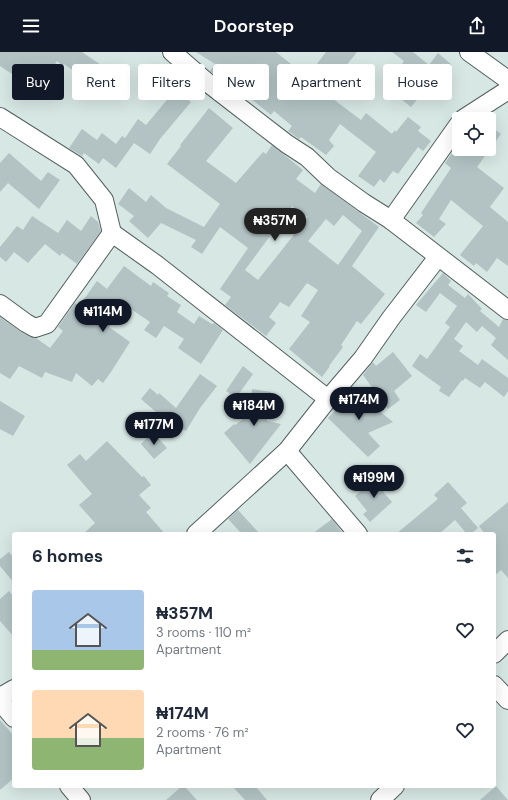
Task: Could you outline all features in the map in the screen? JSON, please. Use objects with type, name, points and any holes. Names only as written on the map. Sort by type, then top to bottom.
[{"type":"street","points":[[172,52],[208,83],[287,144],[307,157],[328,177],[391,220],[508,310]]},
{"type":"street","points":[[469,52],[508,80]]},
{"type":"street","points":[[474,112],[508,90]]},
{"type":"street","points":[[0,117],[76,165],[104,200],[112,233],[157,265],[328,399]]},
{"type":"street","points":[[391,220],[452,134]]},
{"type":"street","points":[[0,304],[26,324],[35,328],[47,324],[112,233]]},
{"type":"street","points":[[198,532],[287,451],[363,358],[391,318],[438,257]]},
{"type":"street","points":[[287,451],[356,532]]},
{"type":"street","points":[[496,652],[508,640]]},
{"type":"street","points":[[0,697],[12,691]]},
{"type":"street","points":[[0,701],[12,716]]},
{"type":"street","points":[[71,788],[80,800]]},
{"type":"street","points":[[380,800],[393,788]]},
{"type":"building","points":[[0,52],[82,52],[100,64],[72,64],[72,70],[57,61],[55,64],[12,64],[12,74],[0,66]]},
{"type":"building","points":[[196,52],[276,52],[291,64],[277,64],[277,100],[334,100],[361,120],[366,113],[392,134],[395,130],[396,132],[408,117],[421,127],[418,131],[431,141],[423,151],[418,147],[398,174],[393,171],[384,183],[380,179],[374,187],[358,176],[376,152],[340,124],[329,140],[334,146],[326,155],[301,137],[299,139],[288,131],[292,126],[274,111],[271,115],[253,100],[269,100],[269,64],[215,64]]},
{"type":"building","points":[[326,52],[357,52],[348,64],[317,64]]},
{"type":"building","points":[[392,52],[413,52],[428,64],[402,64],[404,61]]},
{"type":"building","points":[[438,53],[451,64],[430,64]]},
{"type":"building","points":[[167,100],[189,100],[191,102],[160,139],[150,154],[134,143],[116,168],[103,158],[99,164],[84,153],[82,156],[69,148],[82,129],[97,140],[102,133],[116,144],[122,136],[125,138],[138,119],[146,125]]},
{"type":"building","points":[[402,100],[417,100],[411,107]]},
{"type":"building","points":[[209,108],[233,128],[206,161],[236,183],[263,152],[266,154],[272,145],[303,170],[296,179],[315,193],[321,184],[379,227],[352,266],[385,294],[361,324],[357,321],[341,345],[343,347],[322,377],[289,349],[310,322],[301,316],[318,290],[307,283],[289,307],[280,302],[269,317],[276,323],[266,336],[225,305],[231,297],[220,289],[248,248],[220,227],[202,254],[191,247],[196,240],[161,223],[148,238],[129,221],[134,216],[118,204],[129,188],[146,202],[151,195],[166,208],[204,227],[220,204],[167,164],[181,146],[180,145]],"holes":[[[292,206],[308,217],[258,280],[245,270]],[[343,215],[362,231],[338,265],[308,241],[326,219],[334,226]]]},
{"type":"building","points":[[496,130],[501,134],[496,141]]},
{"type":"building","points":[[9,153],[41,181],[48,172],[60,180],[39,209],[8,183],[0,192],[0,163]]},
{"type":"building","points":[[452,153],[452,156],[485,156],[477,167],[504,188],[490,207],[508,222],[508,266],[497,258],[487,272],[476,263],[474,266],[460,255],[483,226],[451,200],[439,219],[446,224],[434,237],[416,223],[423,215],[421,213],[451,168],[445,163]]},
{"type":"building","points":[[32,216],[58,233],[67,220],[81,231],[91,216],[98,222],[101,231],[77,264],[62,253],[60,256],[45,244],[28,263],[14,252],[6,262],[0,257],[0,247],[17,226],[23,230]]},
{"type":"building","points":[[124,266],[151,286],[153,282],[169,293],[167,296],[181,305],[177,312],[194,324],[199,316],[212,324],[214,323],[223,330],[201,364],[178,348],[184,339],[164,326],[156,338],[144,330],[150,322],[125,305],[109,327],[130,342],[103,383],[98,379],[92,386],[76,373],[72,382],[45,372],[42,378],[19,366],[10,379],[0,373],[0,317],[21,332],[30,337],[36,338],[50,348],[63,331],[58,327],[75,303],[79,306],[97,281],[107,289]]},
{"type":"building","points":[[443,273],[451,281],[448,285],[465,298],[468,294],[482,309],[480,311],[499,327],[503,319],[508,320],[508,360],[491,345],[496,338],[482,326],[477,332],[466,322],[454,339],[463,346],[459,351],[478,365],[482,359],[508,378],[508,391],[504,397],[485,382],[480,388],[465,378],[449,397],[439,391],[441,387],[412,366],[420,354],[427,359],[450,327],[445,323],[457,306],[440,293],[426,312],[416,305]]},
{"type":"building","points":[[393,352],[412,376],[394,391],[400,400],[388,409],[363,375],[373,362],[376,366]]},
{"type":"building","points":[[243,366],[253,374],[236,398],[226,391]]},
{"type":"building","points":[[200,374],[217,386],[200,408],[186,431],[165,418],[164,419],[141,399],[150,388],[158,395],[159,393],[176,408]]},
{"type":"building","points":[[351,388],[393,422],[368,433],[380,446],[368,457],[328,418],[345,400],[343,398]]},
{"type":"building","points":[[252,389],[271,392],[267,421],[281,424],[250,464],[224,433],[234,424],[235,425],[249,415]]},
{"type":"building","points":[[0,401],[25,416],[13,436],[0,429]]},
{"type":"building","points":[[153,432],[167,448],[154,459],[141,444]]},
{"type":"building","points":[[107,441],[142,477],[144,476],[151,485],[139,495],[151,508],[146,512],[163,532],[85,532],[95,523],[79,505],[92,494],[67,465],[80,454],[86,461]]},
{"type":"building","points":[[378,477],[387,489],[383,492],[392,502],[370,522],[363,514],[367,511],[355,496]]},
{"type":"building","points":[[448,482],[467,503],[461,508],[478,528],[473,532],[465,532],[455,520],[441,532],[398,532],[438,499],[434,495]]},
{"type":"building","points":[[508,502],[508,578],[501,570],[496,574],[496,532],[484,532],[479,526]]},
{"type":"building","points":[[238,510],[258,532],[240,532],[228,519]]},
{"type":"building","points":[[332,519],[342,532],[315,532]]},
{"type":"building","points":[[9,552],[12,556],[12,581],[0,566],[0,559]]},
{"type":"building","points":[[9,591],[12,595],[12,635],[0,621],[0,599]]},
{"type":"building","points":[[0,720],[12,734],[12,780],[0,790]]},
{"type":"building","points":[[496,786],[508,800],[480,800],[494,788],[496,788]]},
{"type":"building","points":[[180,788],[186,788],[197,800],[166,800]]},
{"type":"building","points":[[234,788],[257,788],[267,800],[245,800]]}]
